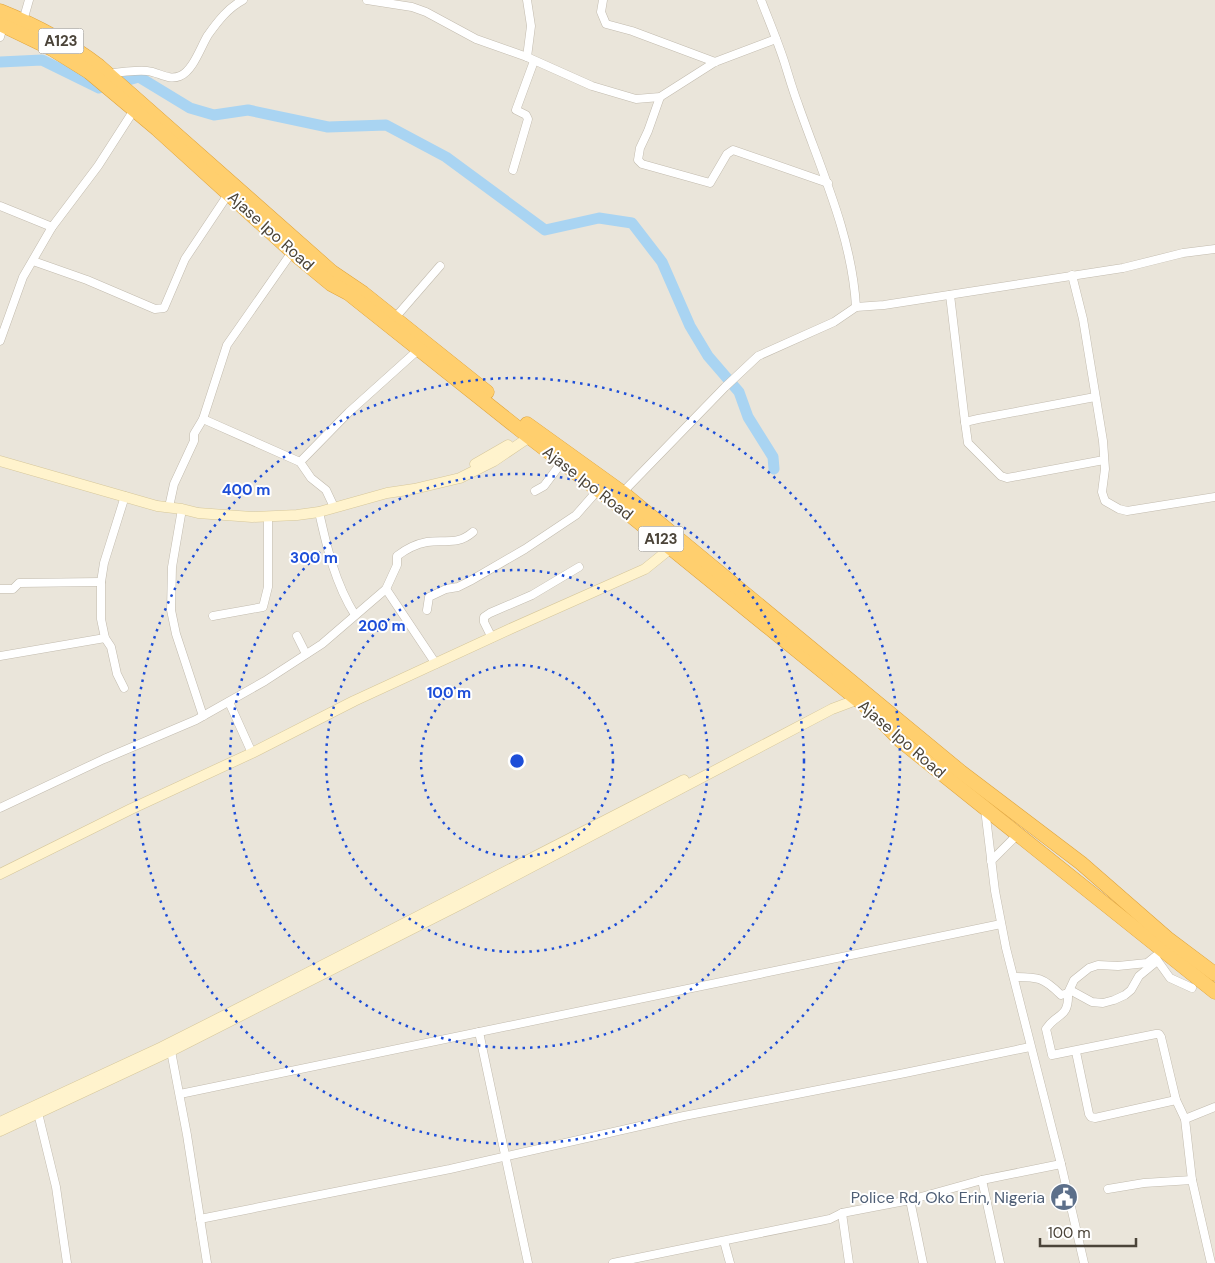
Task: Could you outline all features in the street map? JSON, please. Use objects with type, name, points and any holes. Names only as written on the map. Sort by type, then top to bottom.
[{"type":"highway","name":"Ajase Ipo Road","points":[[0,11],[23,20],[80,52],[134,110],[229,193],[255,210],[292,252],[331,284],[348,293],[418,350],[618,497],[961,772],[1081,863],[1167,938],[1215,974]]},
{"type":"highway","name":"Ajase Ipo Road","points":[[1,29],[52,48],[129,91],[255,210],[332,272],[363,293],[530,432],[562,462],[598,490],[618,497],[671,548],[874,714],[892,733],[986,809],[1158,956],[1215,992]]},
{"type":"street","points":[[23,20],[29,0]]},
{"type":"street","points":[[108,80],[145,71],[169,78],[181,76],[187,72],[208,35],[224,15],[243,0]]},
{"type":"street","points":[[367,0],[412,3],[476,39],[530,59],[592,86],[636,100],[660,97],[715,62],[776,40]]},
{"type":"street","points":[[513,170],[528,119],[526,115],[516,110],[530,59],[531,26],[527,0]]},
{"type":"street","points":[[603,0],[602,12],[606,24],[657,40],[715,62]]},
{"type":"street","points":[[761,0],[828,184],[846,246],[855,287],[856,307]]},
{"type":"street","points":[[660,97],[640,148],[638,160],[642,164],[710,183],[727,154],[733,150],[828,184]]},
{"type":"street","points":[[0,341],[23,277],[52,227],[98,166],[134,110]]},
{"type":"street","points":[[33,261],[86,280],[155,309],[164,308],[185,259],[229,193]]},
{"type":"street","points":[[0,206],[52,227]]},
{"type":"street","points":[[618,497],[725,387],[758,356],[834,322],[856,307],[884,305],[1123,268],[1183,253],[1215,249]]},
{"type":"street","points":[[169,507],[174,484],[194,441],[194,434],[203,419],[227,345],[292,252]]},
{"type":"street","points":[[394,319],[440,266]]},
{"type":"street","points":[[1072,275],[1083,319],[1104,460],[1102,495],[1108,503],[1127,511],[1215,497]]},
{"type":"street","points":[[950,295],[968,443],[1001,476],[1007,478],[1104,460]]},
{"type":"street","points":[[300,462],[349,412],[418,350]]},
{"type":"street","points":[[965,422],[1095,397]]},
{"type":"street","points":[[203,419],[300,462],[311,478],[326,490],[334,507]]},
{"type":"street","points":[[0,461],[157,506],[198,513],[252,517],[319,512],[387,493],[414,489],[474,464],[530,432]]},
{"type":"street","points":[[535,491],[544,486],[562,462]]},
{"type":"street","points":[[427,610],[429,596],[470,582],[524,549],[576,515],[598,490]]},
{"type":"street","points":[[124,688],[116,674],[111,647],[106,638],[101,619],[101,582],[104,563],[125,496]]},
{"type":"street","points":[[182,509],[172,567],[171,610],[176,634],[203,716]]},
{"type":"street","points":[[319,512],[328,556],[344,597],[355,615]]},
{"type":"street","points":[[213,616],[263,607],[268,587],[268,516]]},
{"type":"street","points":[[0,808],[104,759],[203,716],[265,682],[322,644],[386,589],[398,556],[404,551],[426,542],[454,542],[473,532]]},
{"type":"street","points":[[0,874],[354,702],[645,569],[671,548]]},
{"type":"street","points":[[492,638],[484,622],[484,617],[532,595],[579,568]]},
{"type":"street","points":[[0,589],[13,589],[18,583],[101,582]]},
{"type":"street","points":[[386,589],[436,664]]},
{"type":"street","points":[[297,636],[306,654]]},
{"type":"street","points":[[0,656],[106,638]]},
{"type":"street","points":[[0,1122],[167,1049],[826,708],[838,700],[844,689]]},
{"type":"street","points":[[0,1131],[468,900],[835,708],[856,700]]},
{"type":"street","points":[[229,702],[252,753]]},
{"type":"street","points":[[986,809],[991,861],[1001,924],[1084,1263]]},
{"type":"street","points":[[991,861],[1017,835]]},
{"type":"street","points":[[180,1094],[1001,924]]},
{"type":"street","points":[[1158,956],[1170,978],[1192,988]]},
{"type":"street","points":[[1158,956],[1147,963],[1098,965],[1089,968],[1074,980],[1069,991],[1069,1004],[1062,1016],[1046,1028],[1052,1056],[1159,1034],[1176,1100],[1185,1119],[1192,1180],[1211,1263]]},
{"type":"street","points":[[1069,991],[1092,1002],[1103,1003],[1114,1000],[1131,990],[1139,976],[1158,956]]},
{"type":"street","points":[[1014,977],[1036,977],[1042,979],[1061,995],[1069,991]]},
{"type":"street","points":[[479,1032],[528,1263]]},
{"type":"street","points":[[200,1219],[441,1171],[684,1116],[905,1073],[1030,1046]]},
{"type":"street","points":[[167,1049],[180,1094],[208,1263]]},
{"type":"street","points":[[1076,1052],[1091,1117],[1096,1118],[1176,1100]]},
{"type":"street","points":[[1185,1119],[1215,1107]]},
{"type":"street","points":[[38,1113],[56,1186],[68,1263]]},
{"type":"street","points":[[613,1263],[648,1259],[830,1219],[842,1213],[910,1200],[982,1180],[1061,1164]]},
{"type":"street","points":[[982,1180],[1000,1263]]},
{"type":"street","points":[[1108,1190],[1144,1183],[1192,1180]]},
{"type":"street","points":[[910,1200],[923,1263]]},
{"type":"street","points":[[842,1213],[849,1263]]},
{"type":"street","points":[[724,1241],[730,1263]]},
{"type":"shaded area","points":[[0,0],[1215,0],[1215,1263],[0,1263]]},
{"type":"waterway","points":[[0,62],[42,60],[99,88],[139,77],[190,108],[214,115],[248,110],[328,127],[386,125],[446,157],[545,230],[599,218],[632,223],[662,262],[690,326],[708,356],[739,392],[748,417],[773,457],[774,469]]},
{"type":"place","name":"Police Rd, Oko Erin, Nigeria","points":[[1064,1197]]}]
